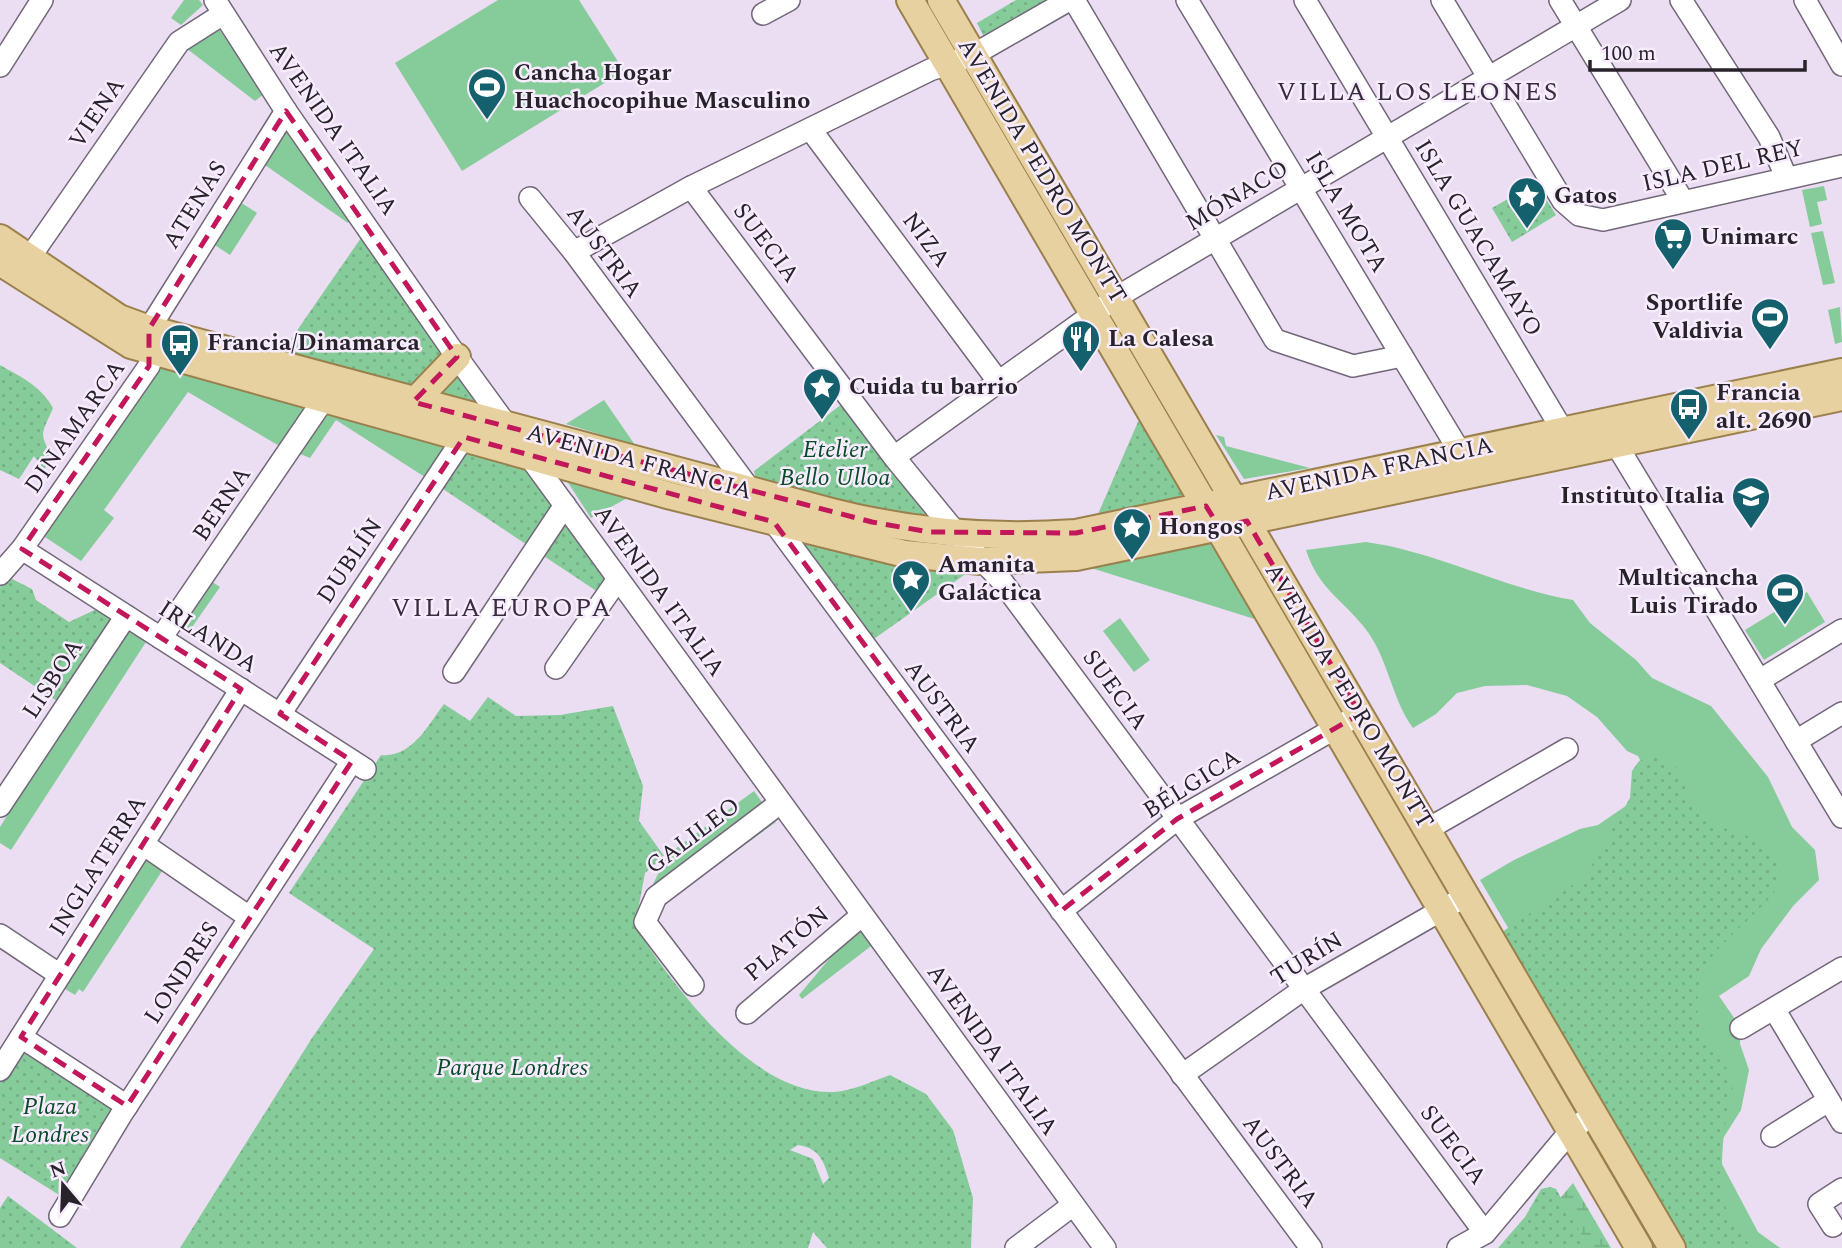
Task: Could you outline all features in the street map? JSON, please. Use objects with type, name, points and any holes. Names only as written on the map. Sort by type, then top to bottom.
[{"type":"main road","name":"AVENIDA PEDRO MONTT","points":[[910,0],[1639,1248]]},
{"type":"main road","name":"AVENIDA PEDRO MONTT","points":[[941,0],[1595,1112],[1672,1248]]},
{"type":"main road","name":"AVENIDA FRANCIA","points":[[0,238],[151,340],[324,399],[867,547],[981,561],[1076,557],[1212,516],[1451,462],[1563,430],[1644,426],[1842,397]]},
{"type":"main road","name":"AVENIDA FRANCIA","points":[[0,262],[131,345],[151,340],[414,402],[872,522],[957,534],[1076,533],[1212,516]]},
{"type":"main road","points":[[414,402],[457,357]]},
{"type":"main road","name":"AVENIDA FRANCIA","points":[[1451,462],[1616,444],[1644,426],[1842,372]]},
{"type":"street","points":[[0,66],[42,0]]},
{"type":"street","points":[[763,14],[789,0]]},
{"type":"street","points":[[574,252],[691,187],[947,63],[973,55],[1072,0],[1275,340],[1353,366],[1402,356]]},
{"type":"street","name":"ISLA MOTA","points":[[1187,0],[1402,356],[1451,462]]},
{"type":"street","name":"ISLA GUACAMAYO","points":[[1306,0],[1563,430]]},
{"type":"street","name":"ISLA DEL REY","points":[[1442,0],[1563,201],[1573,211],[1587,218],[1603,220],[1842,166]]},
{"type":"street","points":[[1560,0],[1683,201]]},
{"type":"street","name":"MÓNACO","points":[[894,457],[1117,297],[1620,0]]},
{"type":"street","points":[[1681,0],[1769,137],[1786,177]]},
{"type":"street","points":[[1805,0],[1842,65]]},
{"type":"street","name":"AVENIDA ITALIA","points":[[219,7],[286,111],[457,357],[1105,1248]]},
{"type":"street","name":"VIENA","points":[[30,257],[179,42],[219,7]]},
{"type":"street","name":"ATENAS","points":[[151,340],[286,111]]},
{"type":"street","name":"NIZA","points":[[811,130],[998,381]]},
{"type":"street","name":"SUECIA","points":[[691,187],[894,457],[957,534],[1001,580],[1485,1233]]},
{"type":"street","name":"AUSTRIA","points":[[530,198],[574,252],[1311,1248]]},
{"type":"street","name":"DINAMARCA","points":[[3,566],[22,549],[149,366],[151,340]]},
{"type":"street","name":"BERNA","points":[[162,638],[324,399]]},
{"type":"street","name":"DUBLÍN","points":[[279,714],[464,437]]},
{"type":"street","points":[[1616,444],[1842,817]]},
{"type":"street","points":[[454,672],[565,506]]},
{"type":"street","name":"IRLANDA","points":[[22,549],[358,765]]},
{"type":"street","points":[[556,668],[618,579]]},
{"type":"street","name":"LISBOA","points":[[0,806],[126,616]]},
{"type":"street","points":[[1760,680],[1842,630]]},
{"type":"street","name":"INGLATERRA","points":[[0,1070],[241,689]]},
{"type":"street","points":[[1796,741],[1842,713]]},
{"type":"street","name":"BÉLGICA","points":[[1061,911],[1177,819],[1360,715]]},
{"type":"street","points":[[1428,829],[1567,749]]},
{"type":"street","name":"LONDRES","points":[[60,1216],[127,1106],[249,918],[358,765]]},
{"type":"street","name":"GALILEO","points":[[693,985],[645,922],[649,908],[656,897],[780,803]]},
{"type":"street","points":[[143,844],[249,918]]},
{"type":"street","name":"TURÍN","points":[[1182,1075],[1304,989],[1466,896]]},
{"type":"street","name":"PLATÓN","points":[[747,1013],[861,916]]},
{"type":"street","points":[[0,936],[60,975]]},
{"type":"street","points":[[1741,1028],[1842,969]]},
{"type":"street","points":[[1774,1009],[1842,1122]]},
{"type":"street","points":[[20,1037],[127,1106]]},
{"type":"street","points":[[1772,1136],[1828,1101]]},
{"type":"street","points":[[1458,1248],[1485,1233],[1572,1131],[1595,1112]]},
{"type":"street","points":[[1833,1226],[1819,1204],[1842,1189]]},
{"type":"street","points":[[1016,1248],[1073,1205]]},
{"type":"highlighted area","points":[[286,111],[457,357],[413,402],[872,522],[929,532],[1076,533],[1206,506],[1219,527],[1247,521],[1360,714],[1177,819],[1061,911],[774,522],[464,437],[280,714],[352,761],[127,1106],[21,1037],[241,689],[22,549],[149,366],[149,329]]},
{"type":"green space","points":[[184,0],[199,0],[203,5],[181,25],[171,18]]},
{"type":"green space","name":"Cancha Hogar Huachocopihue Masculino","points":[[498,0],[579,0],[624,71],[462,171],[395,63]]},
{"type":"green space","points":[[1016,0],[1061,0],[985,39],[977,23]]},
{"type":"green space","points":[[217,26],[264,94],[255,101],[186,48]]},
{"type":"green space","points":[[287,131],[350,220],[348,223],[265,165]]},
{"type":"green space","points":[[1536,183],[1556,215],[1512,242],[1492,208]]},
{"type":"green space","points":[[1824,186],[1827,200],[1817,202],[1822,224],[1810,227],[1802,190]]},
{"type":"green space","points":[[237,200],[257,213],[230,255],[210,242]]},
{"type":"green space","points":[[1823,231],[1835,283],[1823,285],[1811,233]]},
{"type":"green space","points":[[363,235],[478,399],[473,405],[278,358]]},
{"type":"green space","points":[[1840,307],[1842,342],[1835,344],[1828,310]]},
{"type":"green space","points":[[0,365],[36,388],[53,408],[43,433],[52,457],[44,470],[34,456],[19,479],[0,470]]},
{"type":"green space","points":[[161,368],[309,408],[281,447],[188,392],[104,510],[114,518],[81,561],[42,535]]},
{"type":"green space","points":[[604,400],[635,445],[566,424]]},
{"type":"green space","name":"Etelier Bello Ulloa","points":[[842,404],[928,518],[921,527],[756,481],[754,471]]},
{"type":"green space","points":[[332,406],[449,440],[428,479],[336,420],[310,458],[300,454]]},
{"type":"green space","points":[[1144,408],[1191,494],[1177,502],[1095,521]]},
{"type":"green space","points":[[1216,435],[1224,437],[1226,446],[1310,468],[1244,479]]},
{"type":"green space","points":[[462,451],[528,470],[608,582],[601,594],[437,485]]},
{"type":"green space","points":[[565,478],[631,496],[591,518]]},
{"type":"green space","points":[[807,536],[974,568],[871,641],[800,546]]},
{"type":"green space","points":[[1213,541],[1261,621],[1088,567]]},
{"type":"green space","points":[[1366,542],[1419,554],[1521,587],[1573,600],[1590,623],[1636,660],[1652,678],[1711,706],[1768,777],[1792,827],[1815,850],[1819,880],[1793,906],[1761,949],[1749,976],[1719,996],[1741,1028],[1740,1044],[1749,1070],[1741,1110],[1715,1151],[1758,1232],[1780,1248],[1696,1248],[1480,880],[1514,860],[1580,829],[1598,825],[1646,792],[1650,780],[1638,756],[1627,751],[1597,717],[1567,696],[1527,685],[1485,686],[1457,693],[1436,714],[1413,728],[1399,704],[1372,638],[1317,574],[1306,550]]},
{"type":"green space","points":[[6,576],[32,589],[36,600],[69,622],[99,608],[114,617],[60,703],[0,663],[0,587]]},
{"type":"green space","points":[[208,579],[220,587],[190,630],[179,622]]},
{"type":"green space","name":"Multicancha Luis Tirado","points":[[1807,592],[1825,622],[1764,660],[1745,630]]},
{"type":"green space","points":[[1120,618],[1150,660],[1134,672],[1103,631]]},
{"type":"green space","points":[[124,627],[146,642],[11,850],[0,843],[0,827]]},
{"type":"green space","name":"Parque Londres","points":[[488,697],[516,716],[560,715],[613,706],[643,786],[639,821],[664,856],[645,873],[635,926],[651,951],[719,1033],[746,1057],[774,1076],[804,1088],[834,1092],[855,1088],[890,1075],[926,1094],[953,1130],[973,1198],[971,1248],[827,1248],[813,1232],[808,1248],[180,1248],[312,1038],[374,949],[289,893],[381,755],[392,755],[410,746],[444,704],[470,721]],"holes":[[[798,1145],[815,1152],[824,1165],[829,1178],[823,1184],[813,1159],[790,1150]]]},
{"type":"green space","points":[[1656,756],[1676,767],[1690,799],[1702,816],[1765,845],[1774,853],[1780,865],[1777,889],[1707,964],[1698,992],[1702,1033],[1728,1070],[1732,1081],[1723,1141],[1722,1169],[1726,1208],[1737,1229],[1752,1248],[1674,1248],[1493,938],[1577,882],[1589,870],[1630,798],[1632,771],[1639,761]]},
{"type":"green space","points":[[754,791],[776,822],[659,908],[648,895],[667,855]]},
{"type":"green space","points":[[146,856],[164,868],[83,992],[79,989],[75,995],[60,986]]},
{"type":"green space","points":[[860,922],[875,943],[802,999],[799,995]]},
{"type":"green space","points":[[1467,922],[1585,1109],[1578,1116],[1464,926]]},
{"type":"green space","name":"Plaza Londres","points":[[18,1040],[119,1105],[64,1198],[0,1158],[0,1069]]},
{"type":"green space","points":[[1573,1183],[1611,1248],[1518,1248]]},
{"type":"green space","points":[[1541,1189],[1556,1189],[1589,1248],[1498,1248],[1525,1217]]},
{"type":"green space","points":[[8,1196],[77,1248],[0,1248],[0,1208]]},
{"type":"place","name":"Cancha Hogar Huachocopihue Masculino","points":[[487,121]]},
{"type":"place","name":"Gatos","points":[[1527,230]]},
{"type":"place","name":"Unimarc","points":[[1673,271]]},
{"type":"place","name":"Sportlife Valdivia","points":[[1770,351]]},
{"type":"place","name":"La Calesa","points":[[1081,373]]},
{"type":"place","name":"Francia/Dinamarca","points":[[180,377]]},
{"type":"place","name":"Cuida tu barrio","points":[[822,421]]},
{"type":"place","name":"Francia alt. 2690","points":[[1689,441]]},
{"type":"place","name":"Instituto Italia","points":[[1751,530]]},
{"type":"place","name":"Hongos","points":[[1132,561]]},
{"type":"place","name":"Amanita Galáctica","points":[[911,613]]},
{"type":"place","name":"Multicancha Luis Tirado","points":[[1785,626]]},
{"type":"district","name":"VILLA LOS LEONES","points":[[1418,92]]},
{"type":"district","name":"VILLA EUROPA","points":[[502,608]]}]
